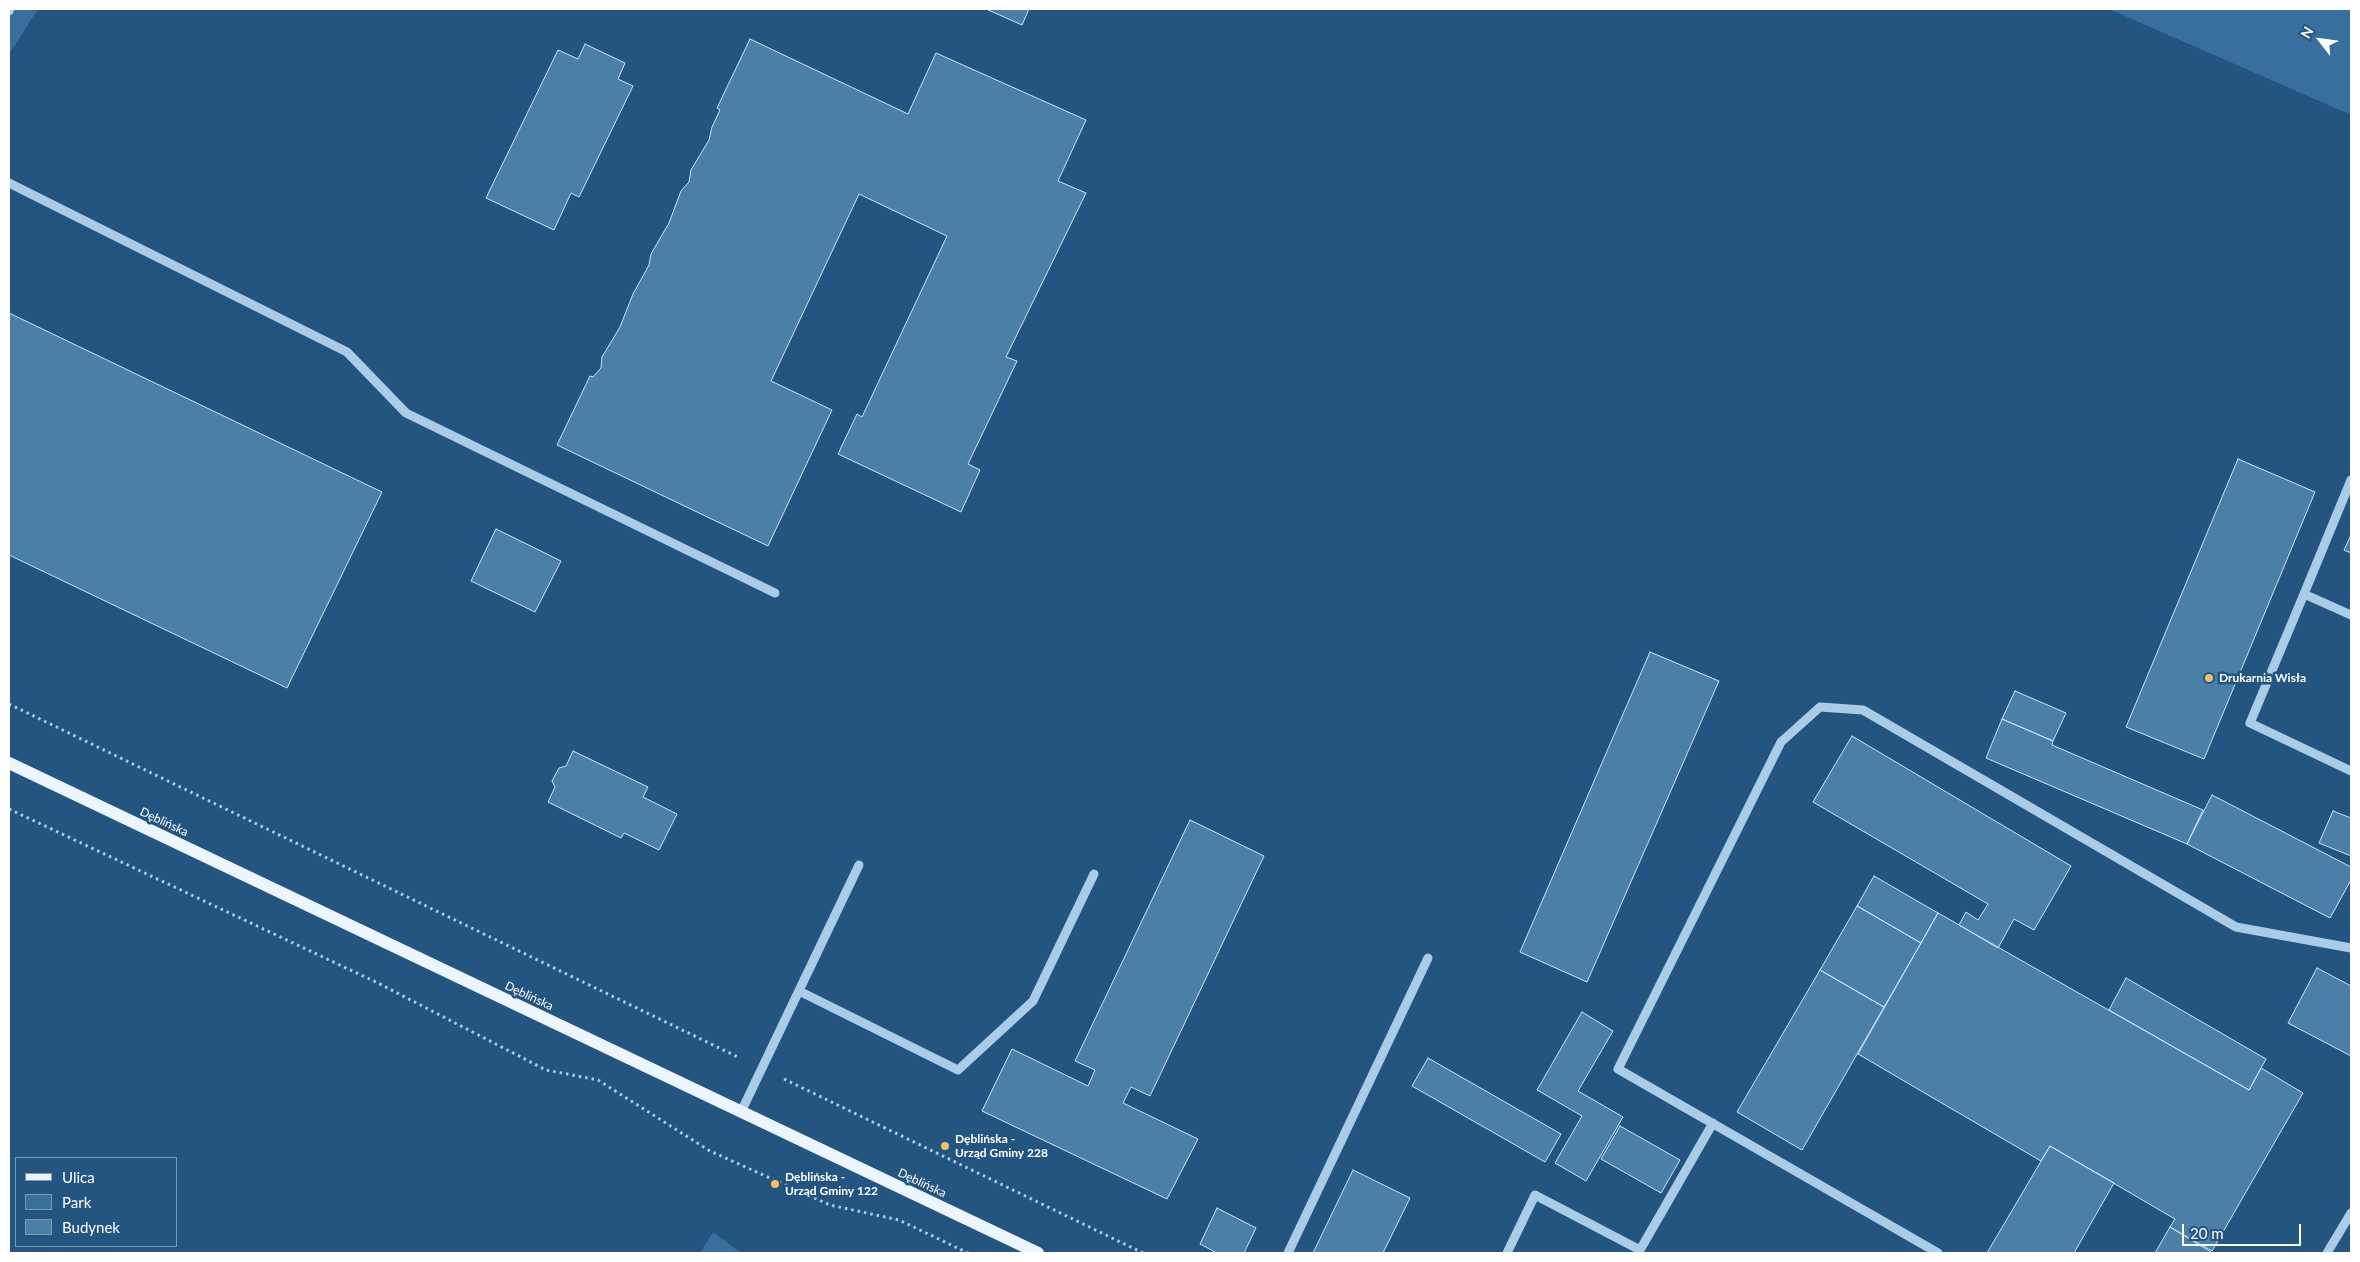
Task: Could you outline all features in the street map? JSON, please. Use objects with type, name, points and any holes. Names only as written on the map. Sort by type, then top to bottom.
[{"type":"main road","name":"Dęblińska","points":[[9,763],[1038,1253]]},
{"type":"lane","points":[[9,183],[347,352],[406,413],[775,593]]},
{"type":"lane","points":[[2351,480],[2250,723],[2351,771]]},
{"type":"lane","points":[[2304,594],[2351,615]]},
{"type":"lane","points":[[1938,1253],[1618,1068],[1781,742],[1820,707],[1863,710],[2236,927],[2351,948]]},
{"type":"lane","points":[[741,1112],[859,865]]},
{"type":"lane","points":[[799,991],[958,1070],[1033,1001],[1094,874]]},
{"type":"lane","points":[[1288,1253],[1428,958]]},
{"type":"lane","points":[[1507,1253],[1535,1195],[1640,1250],[1712,1123]]},
{"type":"lane","points":[[2327,1253],[2351,1213]]},
{"type":"path","points":[[9,704],[1143,1253]]},
{"type":"path","points":[[9,809],[378,983],[546,1070],[598,1080],[710,1151],[830,1205],[899,1220],[968,1253]]},
{"type":"green space","points":[[9,9],[38,9],[9,54]]},
{"type":"green space","points":[[2109,9],[2351,9],[2351,115]]},
{"type":"green space","points":[[713,1232],[741,1253],[700,1253]]},
{"type":"building","points":[[986,9],[1029,9],[1022,25]]},
{"type":"building","points":[[750,39],[908,114],[936,53],[1086,120],[1058,181],[1086,193],[1006,357],[1017,361],[968,464],[980,470],[961,512],[838,454],[857,414],[862,417],[947,236],[859,194],[771,381],[832,410],[768,546],[557,445],[590,376],[593,377],[601,368],[602,357],[620,327],[633,294],[649,265],[651,254],[669,223],[681,191],[689,182],[691,170],[709,140],[712,127],[720,110],[717,108]]},
{"type":"building","points":[[585,44],[625,63],[618,79],[633,86],[579,197],[571,193],[554,230],[486,198],[558,50],[578,59]]},
{"type":"building","points":[[9,313],[382,492],[287,688],[9,555]]},
{"type":"building","points":[[2238,459],[2315,492],[2204,759],[2126,727]]},
{"type":"building","points":[[496,529],[561,561],[535,612],[471,581]]},
{"type":"building","points":[[2351,535],[2351,553],[2344,550]]},
{"type":"building","points":[[1650,652],[1719,681],[1587,982],[1520,952]]},
{"type":"building","points":[[2015,691],[2066,713],[2053,741],[2002,719]]},
{"type":"building","points":[[2002,719],[2053,741],[2052,745],[2203,810],[2187,844],[1986,758]]},
{"type":"building","points":[[1852,736],[2071,866],[2034,930],[2014,919],[1998,948],[1959,925],[1966,912],[1978,920],[1988,904],[1813,802]]},
{"type":"building","points":[[573,751],[648,787],[643,797],[677,814],[659,850],[624,833],[621,838],[548,802],[555,787],[552,781],[559,768],[566,766]]},
{"type":"building","points":[[2212,795],[2351,867],[2351,880],[2330,918],[2187,844]]},
{"type":"building","points":[[2333,811],[2351,818],[2351,856],[2319,843]]},
{"type":"building","points":[[1190,820],[1264,856],[1150,1096],[1131,1087],[1123,1103],[1198,1139],[1167,1199],[982,1111],[1012,1049],[1088,1086],[1095,1070],[1075,1061]]},
{"type":"building","points":[[1874,876],[1938,913],[1921,943],[1857,906]]},
{"type":"building","points":[[1857,906],[1921,943],[1884,1007],[1820,970]]},
{"type":"building","points":[[1938,913],[2249,1090],[2261,1068],[2303,1093],[2212,1251],[2170,1227],[2175,1219],[2050,1146],[2041,1161],[1858,1054]]},
{"type":"building","points":[[2317,968],[2351,986],[2351,1056],[2288,1023]]},
{"type":"building","points":[[1820,970],[1884,1007],[1802,1150],[1737,1112]]},
{"type":"building","points":[[2126,978],[2266,1059],[2249,1090],[2109,1010]]},
{"type":"building","points":[[1582,1012],[1613,1031],[1578,1091],[1623,1117],[1586,1181],[1555,1163],[1582,1116],[1537,1090]]},
{"type":"building","points":[[1428,1058],[1561,1134],[1545,1162],[1412,1086]]},
{"type":"building","points":[[1620,1126],[1680,1160],[1661,1193],[1601,1159]]},
{"type":"building","points":[[2050,1146],[2114,1183],[2074,1253],[1987,1253]]},
{"type":"building","points":[[1353,1170],[1410,1198],[1383,1253],[1313,1253]]},
{"type":"building","points":[[1217,1208],[1256,1228],[1244,1253],[1217,1253],[1200,1244]]},
{"type":"building","points":[[2170,1227],[2211,1252],[2155,1253]]},
{"type":"place","name":"Drukarnia Wisła","points":[[2209,678]]},
{"type":"place","name":"Dęblińska - Urząd Gminy 228","points":[[945,1146]]},
{"type":"place","name":"Dęblińska - Urząd Gminy 122","points":[[775,1184]]}]
